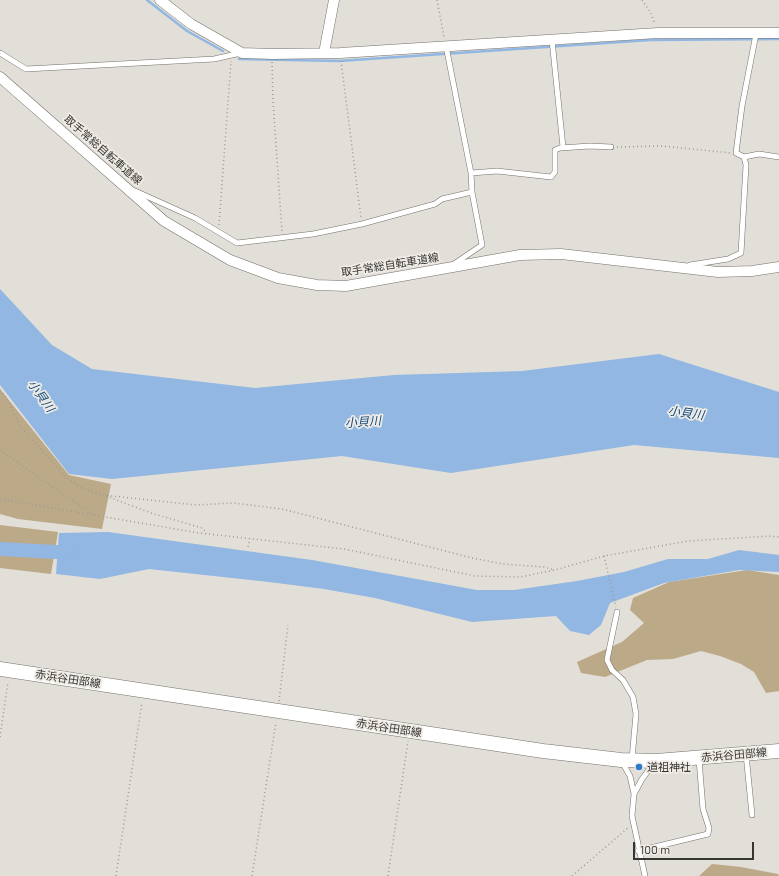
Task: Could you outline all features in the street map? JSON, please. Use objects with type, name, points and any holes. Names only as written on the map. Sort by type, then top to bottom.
[{"type":"main road","name":"赤浜谷田部線","points":[[5,670],[543,751],[627,760],[656,761],[779,751]]},
{"type":"street","points":[[160,0],[191,24],[236,54],[340,53],[658,33],[779,33]]},
{"type":"street","points":[[324,53],[334,0]]},
{"type":"street","name":"取手常総自転車道線","points":[[0,77],[132,191],[164,221],[230,260],[278,278],[317,285],[346,286],[520,255],[562,254],[718,272],[752,271],[779,267]]},
{"type":"lane","points":[[756,34],[742,106],[736,153],[744,157],[759,154],[779,157]]},
{"type":"lane","points":[[552,40],[563,148]]},
{"type":"lane","points":[[446,46],[471,173],[472,192],[482,245],[448,268]]},
{"type":"lane","points":[[0,53],[26,69],[214,59],[236,54]]},
{"type":"lane","points":[[471,173],[497,171],[551,177],[555,172],[555,150],[590,146],[611,147]]},
{"type":"lane","points":[[675,268],[728,259],[741,253],[746,165],[744,157]]},
{"type":"lane","points":[[132,191],[150,197],[195,218],[236,243],[313,234],[362,224],[435,204],[442,199],[472,192]]},
{"type":"lane","points":[[617,612],[607,660],[612,670],[623,680],[633,697],[636,714],[627,760],[634,794],[632,816],[638,851],[645,876]]},
{"type":"lane","points":[[746,753],[752,815]]},
{"type":"lane","points":[[638,851],[708,834],[709,828],[703,809],[699,758]]},
{"type":"lane","points":[[634,794],[642,779],[656,761]]},
{"type":"path","points":[[437,0],[446,46]]},
{"type":"path","points":[[642,0],[651,14],[658,33]]},
{"type":"path","points":[[340,53],[362,224]]},
{"type":"path","points":[[218,233],[236,54]]},
{"type":"path","points":[[273,54],[273,101],[282,238]]},
{"type":"path","points":[[611,147],[662,146],[736,153]]},
{"type":"path","points":[[0,390],[6,397],[20,426],[65,476],[79,487],[151,513],[202,528],[208,534]]},
{"type":"path","points":[[0,450],[90,514]]},
{"type":"path","points":[[102,495],[196,505],[234,503],[282,509],[472,558],[504,564],[544,567],[555,570]]},
{"type":"path","points":[[0,499],[208,534],[344,549],[475,576],[520,577],[555,570],[604,556],[688,541],[770,536],[779,537]]},
{"type":"path","points":[[248,547],[250,539]]},
{"type":"path","points":[[604,556],[615,604]]},
{"type":"path","points":[[252,876],[278,711],[288,625]]},
{"type":"path","points":[[0,737],[5,670]]},
{"type":"path","points":[[116,876],[143,691]]},
{"type":"path","points":[[388,876],[410,731]]},
{"type":"path","points":[[572,876],[630,826],[632,816]]},
{"type":"shaded area","points":[[0,389],[69,475],[111,484],[102,529],[18,519],[0,514]]},
{"type":"shaded area","points":[[0,525],[58,532],[51,574],[0,568]]},
{"type":"shaded area","points":[[747,570],[779,575],[779,691],[766,693],[754,672],[741,664],[701,651],[673,659],[647,660],[605,677],[581,673],[577,662],[622,642],[644,623],[630,610],[633,598],[669,582]]},
{"type":"shaded area","points":[[712,864],[741,867],[778,874],[779,876],[699,876]]},
{"type":"water","name":"小貝川","points":[[0,289],[52,345],[92,369],[255,388],[394,375],[522,371],[659,354],[779,392],[779,458],[634,445],[451,473],[342,456],[112,479],[69,474],[0,385]]},
{"type":"water","points":[[108,532],[312,560],[477,590],[514,590],[577,581],[624,572],[668,559],[708,559],[739,550],[779,555],[779,572],[739,570],[664,583],[610,603],[601,625],[589,635],[570,631],[556,616],[472,622],[375,598],[324,589],[269,582],[149,569],[100,579],[56,574],[59,533]]},
{"type":"waterway","points":[[147,0],[187,31],[223,51]]},
{"type":"waterway","points":[[239,59],[339,61],[650,40],[779,39]]},
{"type":"waterway","points":[[0,549],[75,553]]},
{"type":"place","name":"道祖神社","points":[[639,767]]}]
